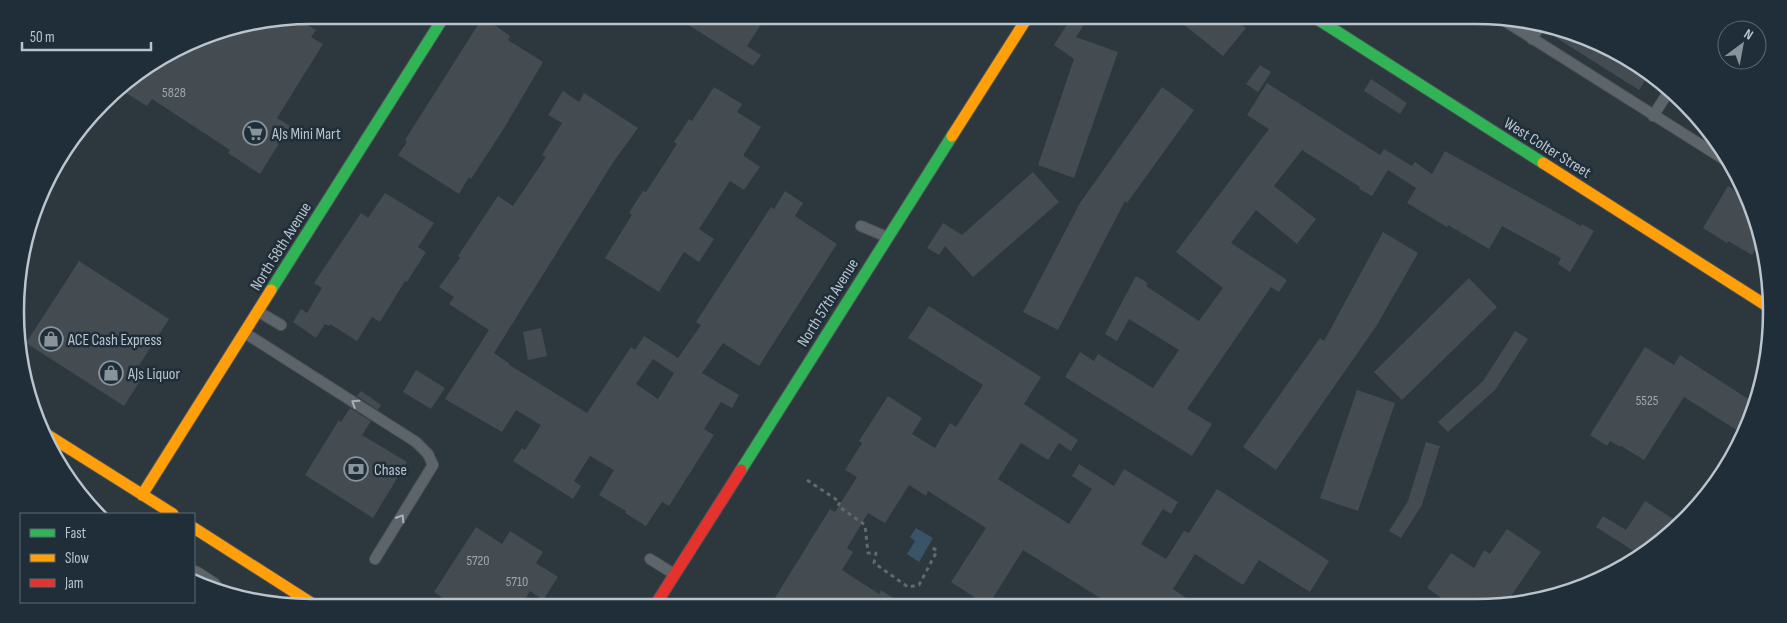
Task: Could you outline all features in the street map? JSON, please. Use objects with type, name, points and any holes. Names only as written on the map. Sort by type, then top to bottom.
[{"type":"street","name":"North 58th Avenue","points":[[142,495],[439,24]]},
{"type":"street","name":"North 57th Avenue","points":[[659,599],[1023,24]]},
{"type":"street","name":"West Colter Street","points":[[1325,24],[1763,303]]},
{"type":"street","points":[[53,438],[170,513]]},
{"type":"street","points":[[195,529],[305,599]]},
{"type":"lane","points":[[1513,26],[1717,155]]},
{"type":"lane","points":[[1532,38],[1537,30]]},
{"type":"lane","points":[[1653,116],[1666,96]]},
{"type":"lane","points":[[861,226],[887,237]]},
{"type":"lane","points":[[258,311],[280,325]]},
{"type":"lane","points":[[244,332],[416,442],[428,454],[433,465],[375,559]]},
{"type":"lane","points":[[650,559],[674,574]]},
{"type":"path","points":[[807,480],[840,502],[838,506],[865,525],[868,553],[876,554],[874,563],[908,587],[919,585],[937,551],[932,547]]},
{"type":"water","points":[[916,528],[933,538],[919,562],[907,554],[915,541],[910,537]]},
{"type":"building","points":[[306,24],[316,30],[311,37],[323,44],[277,118],[290,126],[260,174],[228,153],[230,150],[152,99],[147,106],[125,92],[168,62],[184,53],[219,39],[255,29]]},
{"type":"building","points":[[479,24],[493,24],[510,36],[508,40],[543,62],[506,125],[459,194],[398,155],[407,142],[405,140]]},
{"type":"building","points":[[687,24],[761,24],[747,46],[761,55],[753,66]]},
{"type":"building","points":[[1067,24],[1084,24],[1076,37],[1118,52],[1074,178],[1038,165],[1074,59],[1054,45]]},
{"type":"building","points":[[1183,24],[1241,24],[1246,28],[1223,56]]},
{"type":"building","points":[[1556,36],[1568,39],[1603,53],[1646,79],[1639,90],[1555,37]]},
{"type":"building","points":[[1260,65],[1271,72],[1258,92],[1246,84]]},
{"type":"building","points":[[1371,79],[1407,103],[1400,114],[1364,91]]},
{"type":"building","points":[[1267,83],[1380,155],[1384,149],[1412,166],[1415,162],[1432,174],[1445,151],[1581,226],[1582,224],[1594,231],[1570,272],[1558,264],[1561,258],[1502,226],[1489,249],[1448,225],[1447,227],[1407,203],[1416,188],[1388,170],[1372,196],[1302,150],[1274,186],[1316,219],[1297,244],[1256,210],[1231,243],[1287,280],[1279,292],[1271,287],[1187,409],[1212,424],[1192,456],[1065,377],[1080,352],[1094,361],[1098,354],[1153,388],[1179,350],[1129,319],[1117,341],[1105,334],[1136,276],[1148,283],[1146,286],[1199,321],[1223,288],[1176,252],[1269,129],[1247,115]]},
{"type":"building","points":[[714,87],[742,104],[737,112],[761,127],[744,154],[744,156],[760,167],[744,190],[730,181],[699,229],[714,239],[699,262],[684,252],[659,292],[605,258],[632,215],[629,213],[643,191],[646,192],[677,144],[674,142],[689,119],[692,121]]},
{"type":"building","points":[[1162,87],[1194,110],[1127,203],[1125,201],[1058,330],[1023,312],[1080,203]]},
{"type":"building","points":[[563,91],[579,102],[584,93],[638,128],[614,161],[494,353],[510,364],[508,364],[587,413],[631,347],[635,350],[644,336],[678,358],[701,325],[696,322],[771,207],[774,209],[785,191],[803,203],[795,216],[837,244],[759,366],[723,343],[702,373],[739,395],[732,408],[721,402],[704,429],[714,435],[669,506],[662,502],[646,526],[625,513],[626,511],[599,495],[614,470],[590,456],[574,481],[581,486],[573,499],[513,461],[522,448],[525,450],[541,425],[516,410],[502,432],[445,399],[489,330],[449,304],[454,297],[439,287],[460,258],[458,256],[498,196],[513,206],[546,157],[542,155],[562,123],[548,115]],"holes":[[[653,359],[674,373],[658,399],[636,384]]]},
{"type":"building","points":[[1033,172],[1059,202],[973,277],[945,246],[939,255],[927,248],[943,223],[962,235]]},
{"type":"building","points":[[1728,186],[1737,192],[1748,219],[1756,248],[1752,255],[1728,241],[1727,243],[1703,228]]},
{"type":"building","points":[[385,193],[434,223],[418,247],[426,252],[407,282],[405,281],[380,322],[372,317],[357,341],[330,324],[329,326],[325,324],[316,338],[293,322],[301,309],[307,313],[322,288],[314,283],[361,213],[368,218]]},
{"type":"building","points":[[1383,232],[1418,253],[1377,325],[1276,470],[1243,447],[1320,338],[1324,341]]},
{"type":"building","points":[[79,261],[169,319],[134,373],[142,378],[124,406],[26,343]]},
{"type":"building","points":[[1469,278],[1497,307],[1402,400],[1374,372]]},
{"type":"building","points":[[929,306],[1041,377],[1024,404],[1078,440],[1071,451],[1059,443],[1048,460],[1021,443],[998,479],[1069,524],[1092,489],[1072,476],[1079,464],[1114,486],[1124,469],[1178,502],[1171,514],[1163,509],[1141,544],[1166,559],[1184,531],[1189,533],[1217,489],[1329,561],[1310,592],[1259,560],[1243,585],[1195,554],[1173,589],[1188,599],[1102,599],[1023,550],[992,599],[977,599],[951,582],[986,528],[928,491],[926,496],[909,485],[885,523],[868,513],[847,548],[853,552],[842,570],[879,594],[881,590],[894,599],[774,599],[830,509],[835,512],[857,477],[845,470],[862,443],[859,441],[888,396],[922,418],[912,434],[935,448],[950,423],[956,427],[983,385],[908,338]]},
{"type":"building","points":[[541,328],[547,356],[528,360],[523,332]]},
{"type":"building","points":[[1515,331],[1528,339],[1495,390],[1448,432],[1438,422],[1483,381]]},
{"type":"building","points":[[1645,347],[1674,365],[1680,355],[1749,400],[1737,431],[1684,397],[1644,460],[1621,446],[1610,441],[1607,446],[1590,435]]},
{"type":"building","points":[[416,370],[445,388],[431,409],[403,392]]},
{"type":"building","points":[[1357,390],[1395,403],[1358,511],[1320,498]]},
{"type":"building","points":[[361,391],[381,405],[378,410],[357,396]]},
{"type":"building","name":"Chase","points":[[350,408],[371,421],[362,435],[407,462],[373,518],[305,475],[339,420],[341,422]]},
{"type":"building","points":[[1426,442],[1440,446],[1422,505],[1401,538],[1389,531],[1408,501]]},
{"type":"building","points":[[1645,501],[1674,520],[1651,540],[1634,551],[1596,527],[1603,516],[1626,530]]},
{"type":"building","points":[[476,527],[502,544],[510,531],[543,552],[536,563],[558,577],[544,599],[530,591],[525,599],[444,599],[434,592]]},
{"type":"building","points":[[1507,529],[1541,552],[1510,597],[1443,599],[1427,588],[1451,553],[1474,568],[1484,550],[1490,554]]},
{"type":"traffic: fast","points":[[271,290],[439,24]]},
{"type":"traffic: fast","points":[[1325,24],[1543,163]]},
{"type":"traffic: fast","points":[[741,470],[952,136]]},
{"type":"traffic: slow","points":[[952,136],[1023,24]]},
{"type":"traffic: slow","points":[[1543,163],[1763,303]]},
{"type":"traffic: slow","points":[[142,495],[271,290]]},
{"type":"traffic: slow","points":[[53,438],[171,513]]},
{"type":"traffic: slow","points":[[195,529],[305,599]]},
{"type":"traffic: jam","points":[[659,599],[741,470]]},
{"type":"place","name":"AJs Mini Mart","points":[[255,133]]},
{"type":"place","name":"ACE Cash Express","points":[[51,339]]},
{"type":"place","name":"AJs Liquor","points":[[111,373]]},
{"type":"place","name":"Chase","points":[[356,469]]}]
